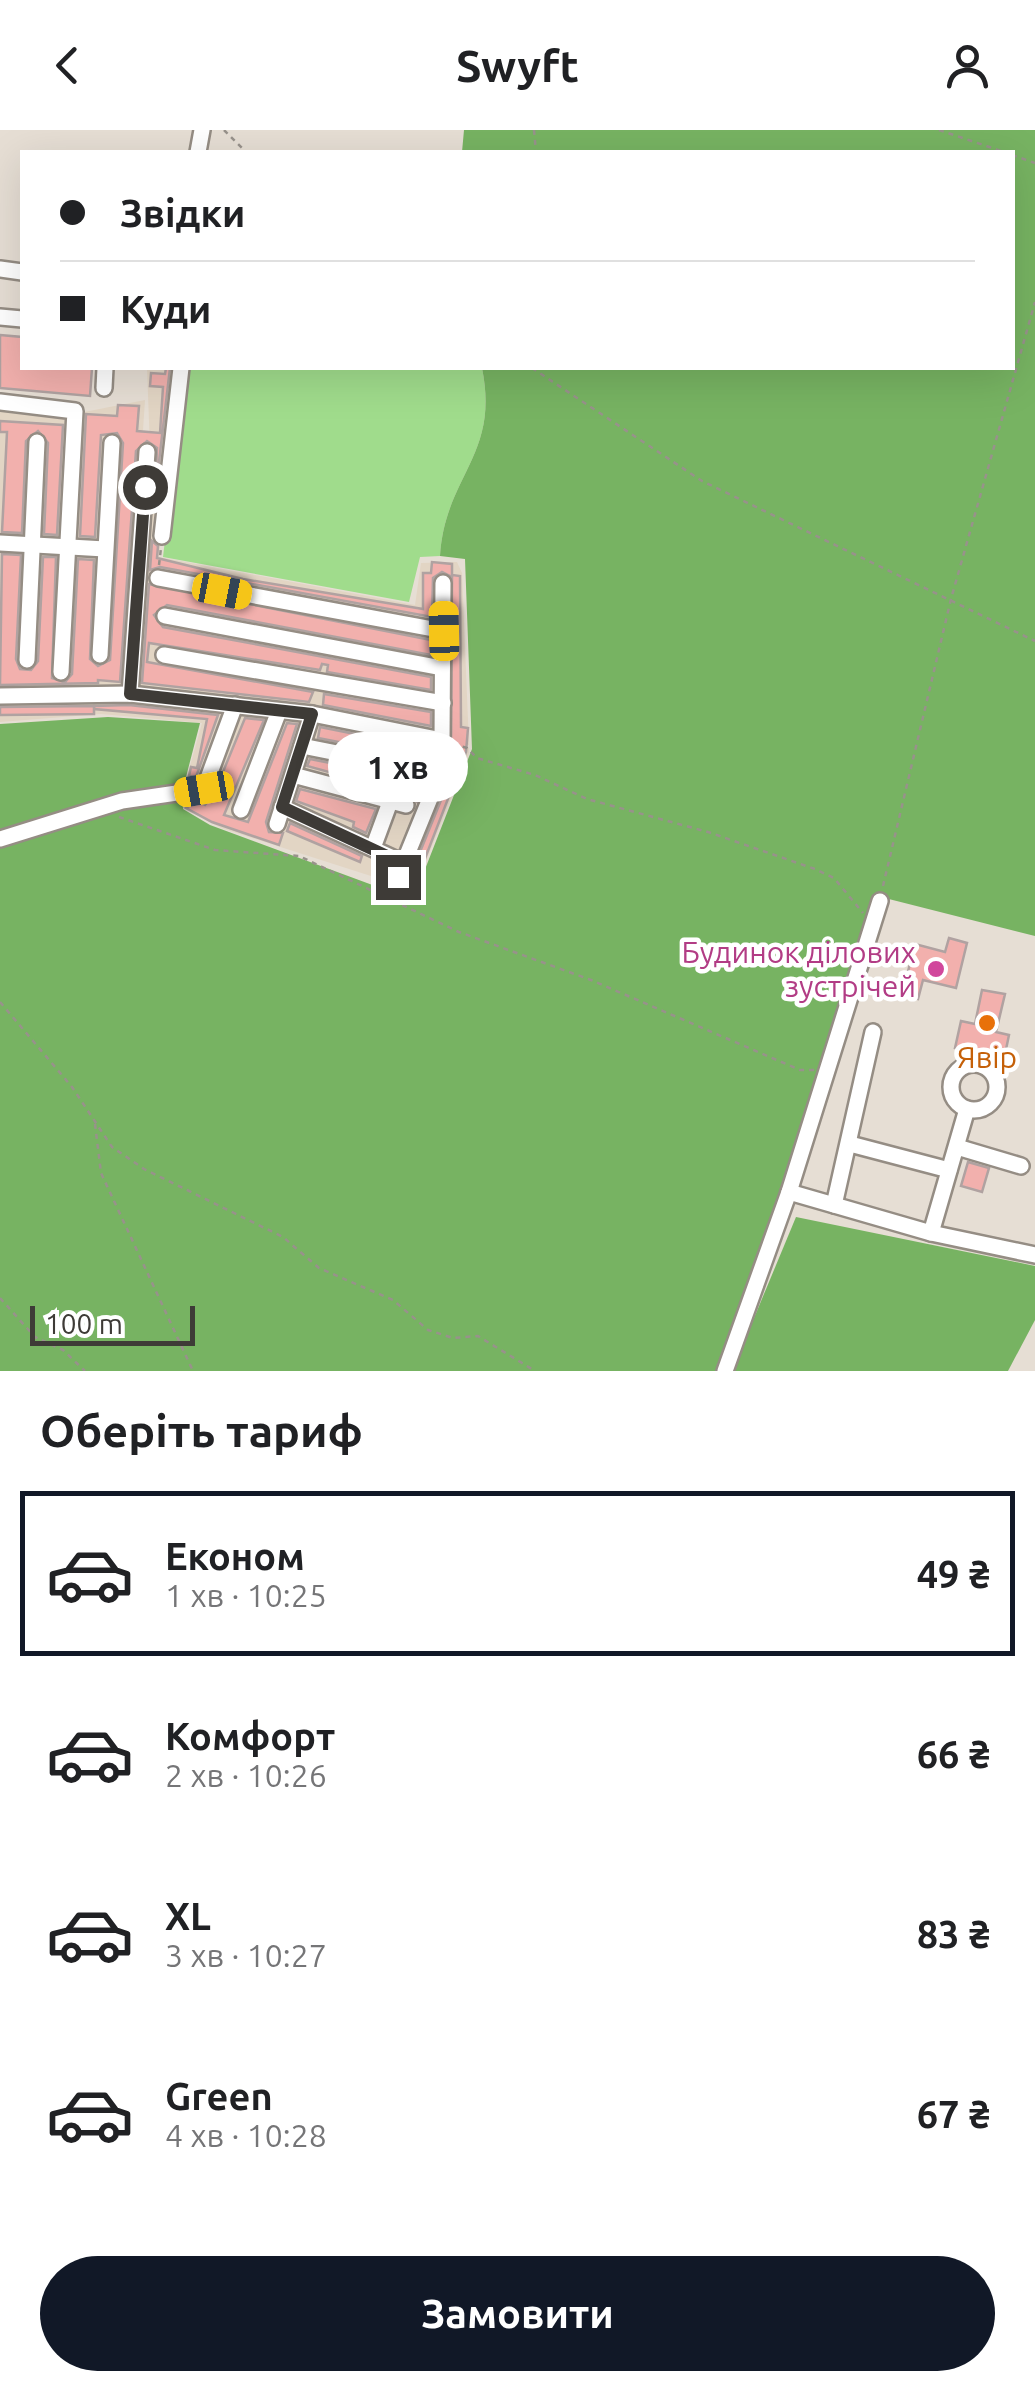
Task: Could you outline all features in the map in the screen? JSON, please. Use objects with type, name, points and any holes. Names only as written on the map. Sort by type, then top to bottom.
[{"type":"street","points":[[104,388],[105,370]]},
{"type":"street","points":[[162,536],[181,370]]},
{"type":"street","points":[[0,402],[74,411],[61,672]]},
{"type":"street","points":[[27,660],[37,442]]},
{"type":"street","points":[[100,655],[112,443]]},
{"type":"street","points":[[130,694],[148,452]]},
{"type":"street","points":[[0,543],[105,549]]},
{"type":"street","points":[[158,578],[444,631]]},
{"type":"street","points":[[0,696],[130,694],[312,714],[442,740],[443,584]]},
{"type":"street","points":[[164,616],[442,668]]},
{"type":"street","points":[[164,656],[444,702]]},
{"type":"street","points":[[0,839],[99,808],[204,789],[235,705]]},
{"type":"street","points":[[240,810],[279,710]]},
{"type":"street","points":[[276,824],[312,714]]},
{"type":"street","points":[[302,746],[418,769]]},
{"type":"street","points":[[282,807],[373,848],[401,870],[442,769]]},
{"type":"street","points":[[292,775],[398,803],[373,848]]},
{"type":"street","points":[[725,1371],[789,1192],[880,900]]},
{"type":"street","points":[[834,1206],[873,1032]]},
{"type":"street","points":[[931,1233],[967,1108]]},
{"type":"street","points":[[850,1144],[949,1170]]},
{"type":"street","points":[[956,1147],[1021,1166]]},
{"type":"street","points":[[789,1192],[931,1233],[1035,1256]]},
{"type":"path","points":[[224,130],[244,150]]},
{"type":"path","points":[[939,130],[998,150]]},
{"type":"path","points":[[880,900],[951,599],[1035,302]]},
{"type":"path","points":[[535,370],[702,481],[1035,641]]},
{"type":"path","points":[[158,578],[162,536]]},
{"type":"path","points":[[442,740],[467,748],[477,758],[535,775],[587,798],[708,832],[815,869],[834,878],[872,926]]},
{"type":"path","points":[[99,808],[215,850],[298,856],[459,932],[591,980],[800,1070],[827,1070]]},
{"type":"path","points":[[0,1002],[72,1086],[112,1147],[144,1169],[283,1237],[318,1268],[393,1300],[428,1330],[453,1338],[478,1336],[535,1371]]},
{"type":"path","points":[[95,1123],[101,1172],[193,1371]]},
{"type":"path","points":[[0,1298],[35,1337],[63,1350],[85,1371]]},
{"type":"shaded area","points":[[147,370],[178,370],[159,557],[415,605],[421,563],[457,562],[462,573],[469,745],[452,746],[469,748],[469,753],[413,894],[400,889],[448,765],[447,744],[446,764],[399,885],[221,828],[185,809],[188,773],[202,723],[101,714],[0,722],[0,408],[69,415],[145,400],[126,688],[133,689],[150,448]]},
{"type":"green space","points":[[464,130],[1035,130],[1035,936],[873,895],[745,1309],[718,1371],[0,1371],[0,724],[108,717],[200,723],[186,777],[183,809],[210,825],[413,900],[472,749],[465,559],[440,556],[451,505],[484,423],[482,370],[1015,370],[1015,150],[462,150]]},
{"type":"green space","points":[[185,370],[482,370],[486,398],[478,445],[451,505],[440,556],[420,557],[409,602],[163,557]]},
{"type":"green space","points":[[796,1217],[1035,1266],[1035,1320],[1008,1371],[732,1371]]},
{"type":"building","points":[[0,335],[20,337],[20,370],[92,370],[90,396],[0,388]]},
{"type":"building","points":[[170,370],[155,496],[157,448],[147,441],[136,451],[120,682],[0,685],[2,554],[21,555],[16,659],[20,669],[31,670],[38,661],[43,557],[56,557],[52,678],[65,682],[72,674],[78,559],[94,560],[90,659],[98,666],[110,660],[123,443],[117,433],[101,435],[95,537],[80,536],[86,414],[117,416],[118,405],[139,406],[137,431],[160,433],[163,387],[150,386],[151,373],[165,374]]},
{"type":"building","points":[[0,421],[63,425],[57,535],[44,534],[48,443],[38,431],[26,441],[22,533],[2,532],[7,432],[0,432]]},
{"type":"building","points":[[152,541],[158,546],[157,558],[243,579],[423,609],[423,573],[431,573],[432,562],[452,564],[452,575],[460,576],[461,727],[468,728],[466,752],[414,887],[407,884],[452,773],[451,763],[440,758],[429,771],[420,758],[318,738],[320,727],[440,751],[451,747],[452,577],[442,572],[433,578],[432,617],[160,567],[150,570]]},
{"type":"building","points":[[149,584],[431,640],[431,655],[167,605],[154,615],[163,627],[431,677],[431,690],[327,672],[328,665],[322,664],[320,670],[149,643],[147,662],[313,692],[309,702],[142,683]]},
{"type":"building","points":[[324,694],[431,712],[431,726],[323,705]]},
{"type":"building","points":[[129,705],[218,715],[196,777],[189,776],[191,767],[197,768],[207,719],[94,709]]},
{"type":"building","points":[[94,706],[94,714],[0,715],[0,707]]},
{"type":"building","points":[[245,718],[264,720],[224,815],[248,822],[287,723],[297,724],[266,822],[269,832],[283,833],[279,845],[212,822],[186,808],[198,801],[205,805],[214,794]]},
{"type":"building","points":[[310,759],[416,780],[428,774],[417,802],[409,794],[307,766]]},
{"type":"building","points":[[300,789],[376,809],[366,833],[353,827],[354,822],[296,801]]},
{"type":"building","points":[[290,823],[362,856],[360,862],[287,831]]},
{"type":"building","points":[[949,938],[967,943],[956,988],[923,980],[918,999],[902,995],[915,944],[945,952]]},
{"type":"building","name":"Явір","points":[[982,990],[1005,994],[996,1032],[1009,1035],[1004,1059],[955,1048],[961,1021],[975,1024]]},
{"type":"building","points":[[968,1162],[989,1168],[982,1192],[961,1186]]},
{"type":"place","name":"Будинок ділових зустрічей","points":[[936,969]]},
{"type":"place","name":"Явір","points":[[987,1023]]},
{"type":"route","points":[[145,487],[130,694],[312,714],[282,807],[404,864],[398,877]]}]
